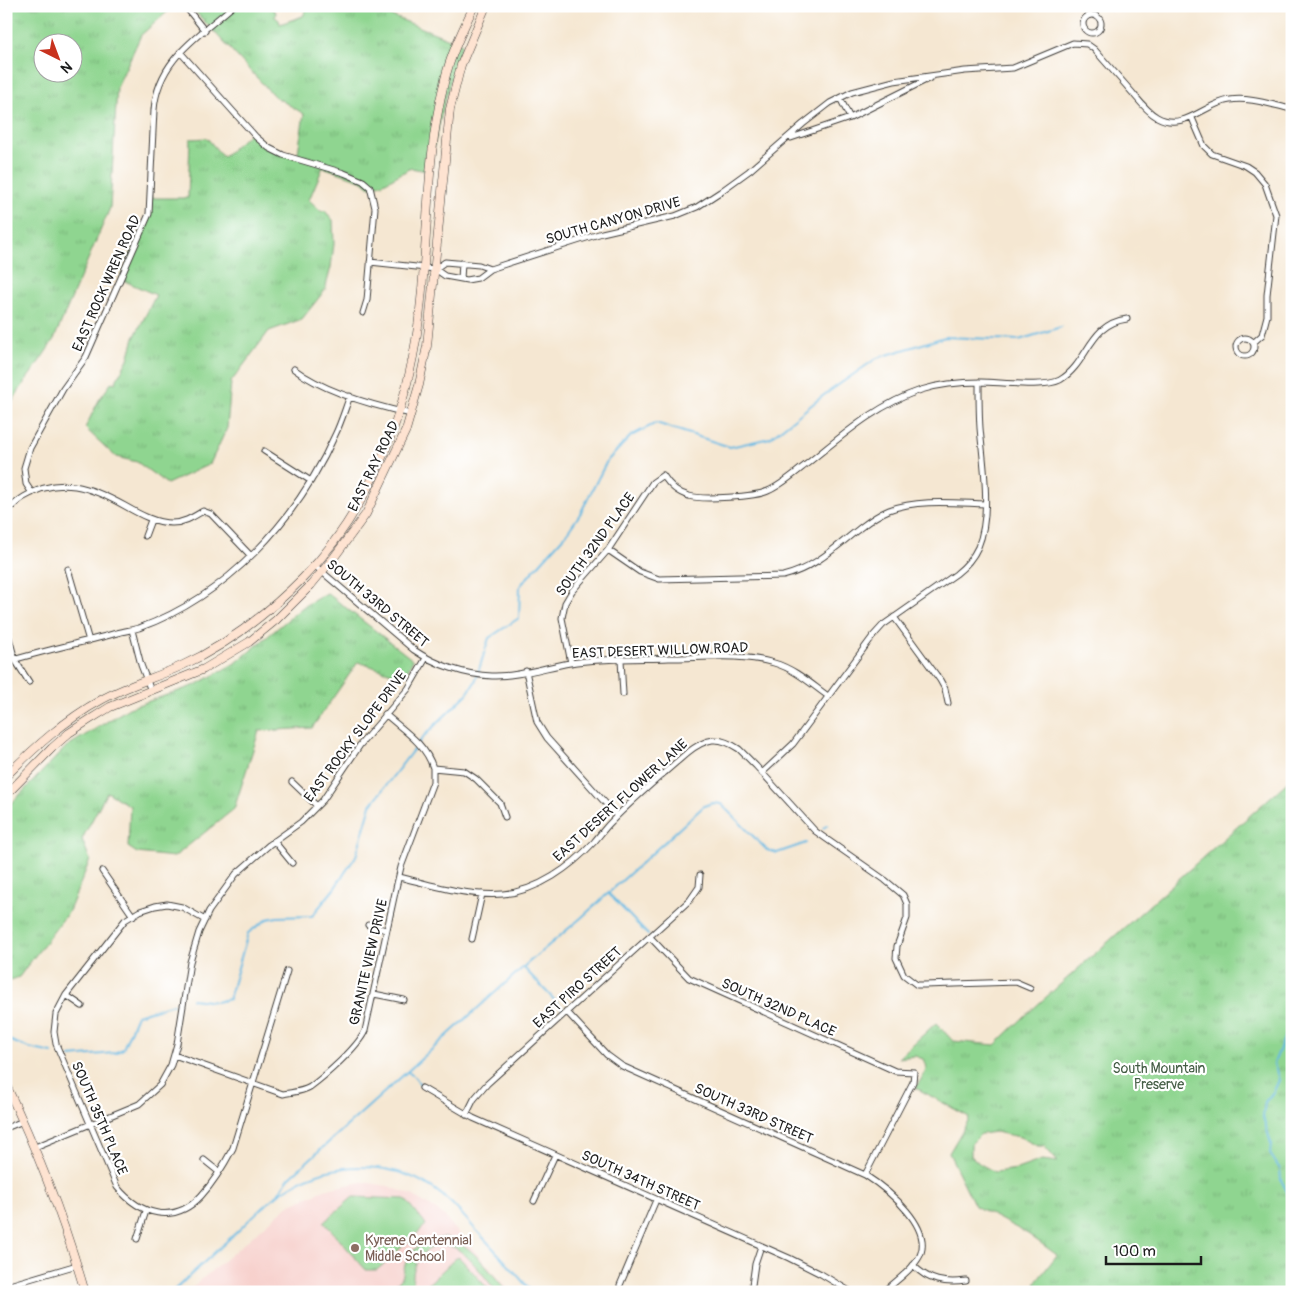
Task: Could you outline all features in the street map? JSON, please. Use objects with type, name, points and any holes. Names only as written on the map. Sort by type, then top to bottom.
[{"type":"main road","name":"EAST RAY ROAD","points":[[6,795],[35,764],[69,734],[110,707],[204,669],[249,642],[286,611],[322,572],[366,514],[406,430],[419,385],[427,346],[433,152],[439,104],[450,60],[474,6]]},
{"type":"main road","name":"EAST RAY ROAD","points":[[6,776],[49,736],[81,712],[104,698],[198,658],[230,641],[267,611],[314,565],[345,524],[367,489],[383,456],[399,412],[416,339],[453,93],[461,64],[486,6]]},
{"type":"main road","points":[[6,1085],[35,1147],[62,1218],[85,1292]]},
{"type":"street","points":[[184,6],[205,31]]},
{"type":"street","name":"EAST ROCK WREN ROAD","points":[[32,493],[26,484],[24,468],[30,448],[63,389],[86,357],[149,214],[155,94],[165,71],[180,52],[233,6]]},
{"type":"street","points":[[1089,32],[1087,44],[1094,49],[1144,107],[1158,117],[1167,120],[1192,118],[1228,100],[1241,99],[1287,108],[1292,107]]},
{"type":"street","name":"SOUTH CANYON DRIVE","points":[[461,279],[478,278],[490,269],[602,233],[675,216],[697,207],[720,192],[784,142],[830,103],[852,92],[894,80],[965,70],[1014,68],[1073,43],[1087,44]]},
{"type":"street","points":[[180,52],[256,138],[269,148],[283,155],[344,173],[363,181],[370,187],[375,208],[367,300],[363,312]]},
{"type":"street","name":"SOUTH CANYON DRIVE","points":[[784,142],[796,136],[850,118],[935,75]]},
{"type":"street","points":[[840,98],[850,118]]},
{"type":"street","points":[[1192,118],[1204,146],[1212,154],[1246,166],[1255,172],[1265,184],[1276,215],[1267,295],[1267,316],[1262,335],[1253,343]]},
{"type":"street","points":[[370,262],[428,268],[445,276],[461,279],[462,264]]},
{"type":"street","name":"SOUTH CANYON DRIVE","points":[[428,268],[445,262],[479,265],[490,269]]},
{"type":"street","points":[[1030,988],[1016,982],[924,985],[911,981],[904,975],[896,958],[897,946],[907,918],[907,904],[903,895],[885,880],[822,837],[762,773],[793,744],[883,625],[965,566],[978,547],[984,525],[985,504],[979,382],[1044,384],[1058,381],[1076,365],[1103,328],[1116,321],[1127,319]]},
{"type":"street","points":[[294,369],[303,376],[350,396],[411,414]]},
{"type":"street","name":"SOUTH 32ND PLACE","points":[[571,663],[562,618],[565,603],[572,591],[608,550],[653,482],[663,475],[669,484],[688,496],[751,496],[767,491],[786,479],[865,419],[902,397],[947,384],[979,382]]},
{"type":"street","points":[[6,662],[132,630],[189,605],[216,587],[251,556],[279,524],[311,481],[335,435],[350,396]]},
{"type":"street","points":[[264,451],[311,481]]},
{"type":"street","points":[[6,512],[22,498],[56,486],[68,485],[96,490],[151,520],[172,523],[186,521],[204,511],[211,514],[251,556]]},
{"type":"street","points":[[608,550],[640,572],[659,579],[783,576],[795,573],[809,566],[889,510],[908,505],[985,504]]},
{"type":"street","points":[[145,536],[151,520]]},
{"type":"street","name":"SOUTH 33RD STREET","points":[[314,565],[414,650],[426,658]]},
{"type":"street","points":[[68,568],[89,641]]},
{"type":"street","points":[[894,617],[940,680],[945,689],[948,703]]},
{"type":"street","points":[[6,627],[15,660],[29,682]]},
{"type":"street","points":[[132,630],[151,691]]},
{"type":"street","name":"EAST DESERT WILLOW ROAD","points":[[426,658],[464,671],[492,676],[571,663],[621,660],[750,658],[775,663],[791,669],[828,696]]},
{"type":"street","name":"EAST ROCKY SLOPE DRIVE","points":[[35,1147],[139,1104],[151,1095],[166,1076],[174,1055],[190,962],[209,911],[236,874],[274,841],[301,822],[317,806],[385,714],[408,689],[426,658]]},
{"type":"street","points":[[621,660],[623,694]]},
{"type":"street","points":[[526,671],[537,722],[547,738],[617,816]]},
{"type":"street","points":[[385,714],[422,747],[430,759],[433,768],[464,771],[476,778],[500,803],[505,817]]},
{"type":"street","name":"EAST DESERT FLOWER LANE","points":[[482,894],[505,894],[524,890],[543,882],[565,868],[593,843],[617,816],[687,752],[699,744],[717,739],[729,742],[739,749],[762,773]]},
{"type":"street","name":"GRANITE VIEW DRIVE","points":[[174,1055],[283,1094],[300,1091],[309,1087],[351,1051],[365,1031],[398,877],[433,782],[433,768]]},
{"type":"street","points":[[292,782],[317,806]]},
{"type":"street","points":[[274,841],[292,863]]},
{"type":"street","points":[[102,871],[132,916]]},
{"type":"street","name":"EAST PIRO STREET","points":[[466,1115],[474,1100],[487,1084],[696,893],[700,876]]},
{"type":"street","points":[[398,877],[482,894],[472,939]]},
{"type":"street","points":[[82,1006],[66,995],[125,920],[140,911],[167,904],[182,907],[205,920]]},
{"type":"street","points":[[368,925],[386,930]]},
{"type":"street","name":"SOUTH 32ND PLACE","points":[[650,937],[689,978],[895,1071],[914,1072],[912,1082],[865,1174]]},
{"type":"street","points":[[137,1239],[146,1211],[164,1213],[187,1207],[199,1198],[219,1172],[233,1148],[288,971]]},
{"type":"street","points":[[374,994],[404,1000]]},
{"type":"street","name":"SOUTH 35TH PLACE","points":[[66,995],[55,1022],[56,1044],[117,1187],[126,1199],[146,1211]]},
{"type":"street","name":"SOUTH 33RD STREET","points":[[566,1012],[607,1055],[622,1066],[865,1174],[878,1183],[915,1221],[921,1234],[923,1243],[918,1259],[913,1265]]},
{"type":"street","name":"SOUTH 34TH STREET","points":[[422,1088],[466,1115],[761,1246],[821,1274],[851,1292]]},
{"type":"street","points":[[6,1128],[23,1121]]},
{"type":"street","points":[[534,1201],[555,1155]]},
{"type":"street","points":[[204,1160],[219,1172]]},
{"type":"street","points":[[620,1285],[656,1200]]},
{"type":"street","points":[[751,1292],[755,1264],[761,1246]]},
{"type":"street","points":[[6,1286],[77,1265]]},
{"type":"street","points":[[884,1292],[913,1265],[921,1273],[939,1281],[952,1283],[966,1281]]},
{"type":"shaded area","name":"Kyrene Centennial Middle School","points":[[362,1182],[388,1186],[412,1195],[441,1213],[511,1292],[187,1292],[289,1205],[327,1189]]},
{"type":"green space","points":[[6,6],[174,6],[141,35],[117,87],[110,208],[54,339],[6,413]]},
{"type":"green space","points":[[190,6],[271,6],[276,12],[275,17],[279,20],[280,24],[303,16],[306,10],[304,6],[387,6],[387,14],[462,44],[447,92],[427,171],[411,168],[382,184],[370,187],[363,181],[323,167],[309,200],[322,212],[324,210],[333,220],[334,244],[325,290],[302,319],[269,331],[231,382],[227,428],[210,464],[167,484],[137,462],[116,457],[85,428],[99,400],[112,382],[115,383],[128,359],[134,338],[156,295],[120,279],[149,214],[150,198],[188,198],[190,139],[207,138],[223,157],[251,132],[269,148],[297,159],[304,114],[274,96]]},
{"type":"green space","points":[[327,593],[413,660],[404,677],[358,662],[312,728],[259,731],[234,809],[174,857],[137,853],[128,847],[130,806],[107,792],[82,839],[90,860],[69,911],[19,977],[6,982],[6,809],[66,747],[129,708],[196,685],[237,662],[304,606]]},
{"type":"green space","name":"South Mountain Preserve","points":[[1292,778],[1292,1292],[1108,1292],[1102,1290],[1101,1292],[1034,1292],[1036,1282],[1057,1255],[1028,1234],[975,1206],[949,1153],[969,1117],[916,1088],[926,1068],[923,1059],[915,1056],[898,1058],[936,1023],[953,1041],[995,1045],[1026,1015]],"holes":[[[995,1132],[1020,1137],[1038,1146],[1044,1146],[1058,1162],[1042,1160],[1017,1169],[995,1172],[980,1164],[971,1156],[971,1144],[981,1134]]]},
{"type":"green space","points":[[353,1197],[405,1199],[426,1225],[377,1270],[366,1270],[324,1222]]},
{"type":"green space","points":[[446,1238],[464,1245],[488,1268],[508,1292],[497,1292],[465,1255],[453,1247],[443,1245],[426,1251],[420,1257],[415,1265],[413,1274],[413,1283],[417,1292],[405,1292],[397,1283],[402,1277],[411,1253],[426,1242]]},
{"type":"green space","points":[[458,1256],[491,1292],[423,1292],[422,1290]]},
{"type":"waterway","points":[[192,999],[216,1002],[229,999],[248,933],[267,919],[312,916],[334,889],[356,856],[371,805],[423,737],[467,694],[475,682],[489,638],[519,618],[520,586],[567,533],[580,514],[607,461],[631,436],[656,423],[730,447],[770,438],[824,395],[877,358],[945,337],[1019,340],[1061,327]]},
{"type":"waterway","points":[[275,1198],[289,1178],[704,806],[712,803],[721,804],[767,850],[777,853],[806,843]]},
{"type":"waterway","points":[[823,828],[828,825]]},
{"type":"waterway","points":[[608,893],[648,935]]},
{"type":"waterway","points":[[523,967],[564,1010]]},
{"type":"waterway","points":[[70,1057],[114,1053],[123,1049],[137,1015],[173,1004]]},
{"type":"waterway","points":[[1292,1019],[1274,1063],[1279,1080],[1274,1091],[1265,1102],[1263,1117],[1271,1143],[1270,1154],[1280,1169],[1281,1180],[1292,1201]]},
{"type":"waterway","points":[[6,1039],[29,1048],[52,1053]]},
{"type":"waterway","points":[[408,1072],[416,1078],[421,1086]]},
{"type":"waterway","points":[[172,1292],[264,1206],[284,1190],[309,1177],[328,1171],[368,1167],[407,1175],[425,1183],[442,1195],[460,1212],[532,1292]]},
{"type":"place","name":"Kyrene Centennial Middle School","points":[[355,1248]]}]
